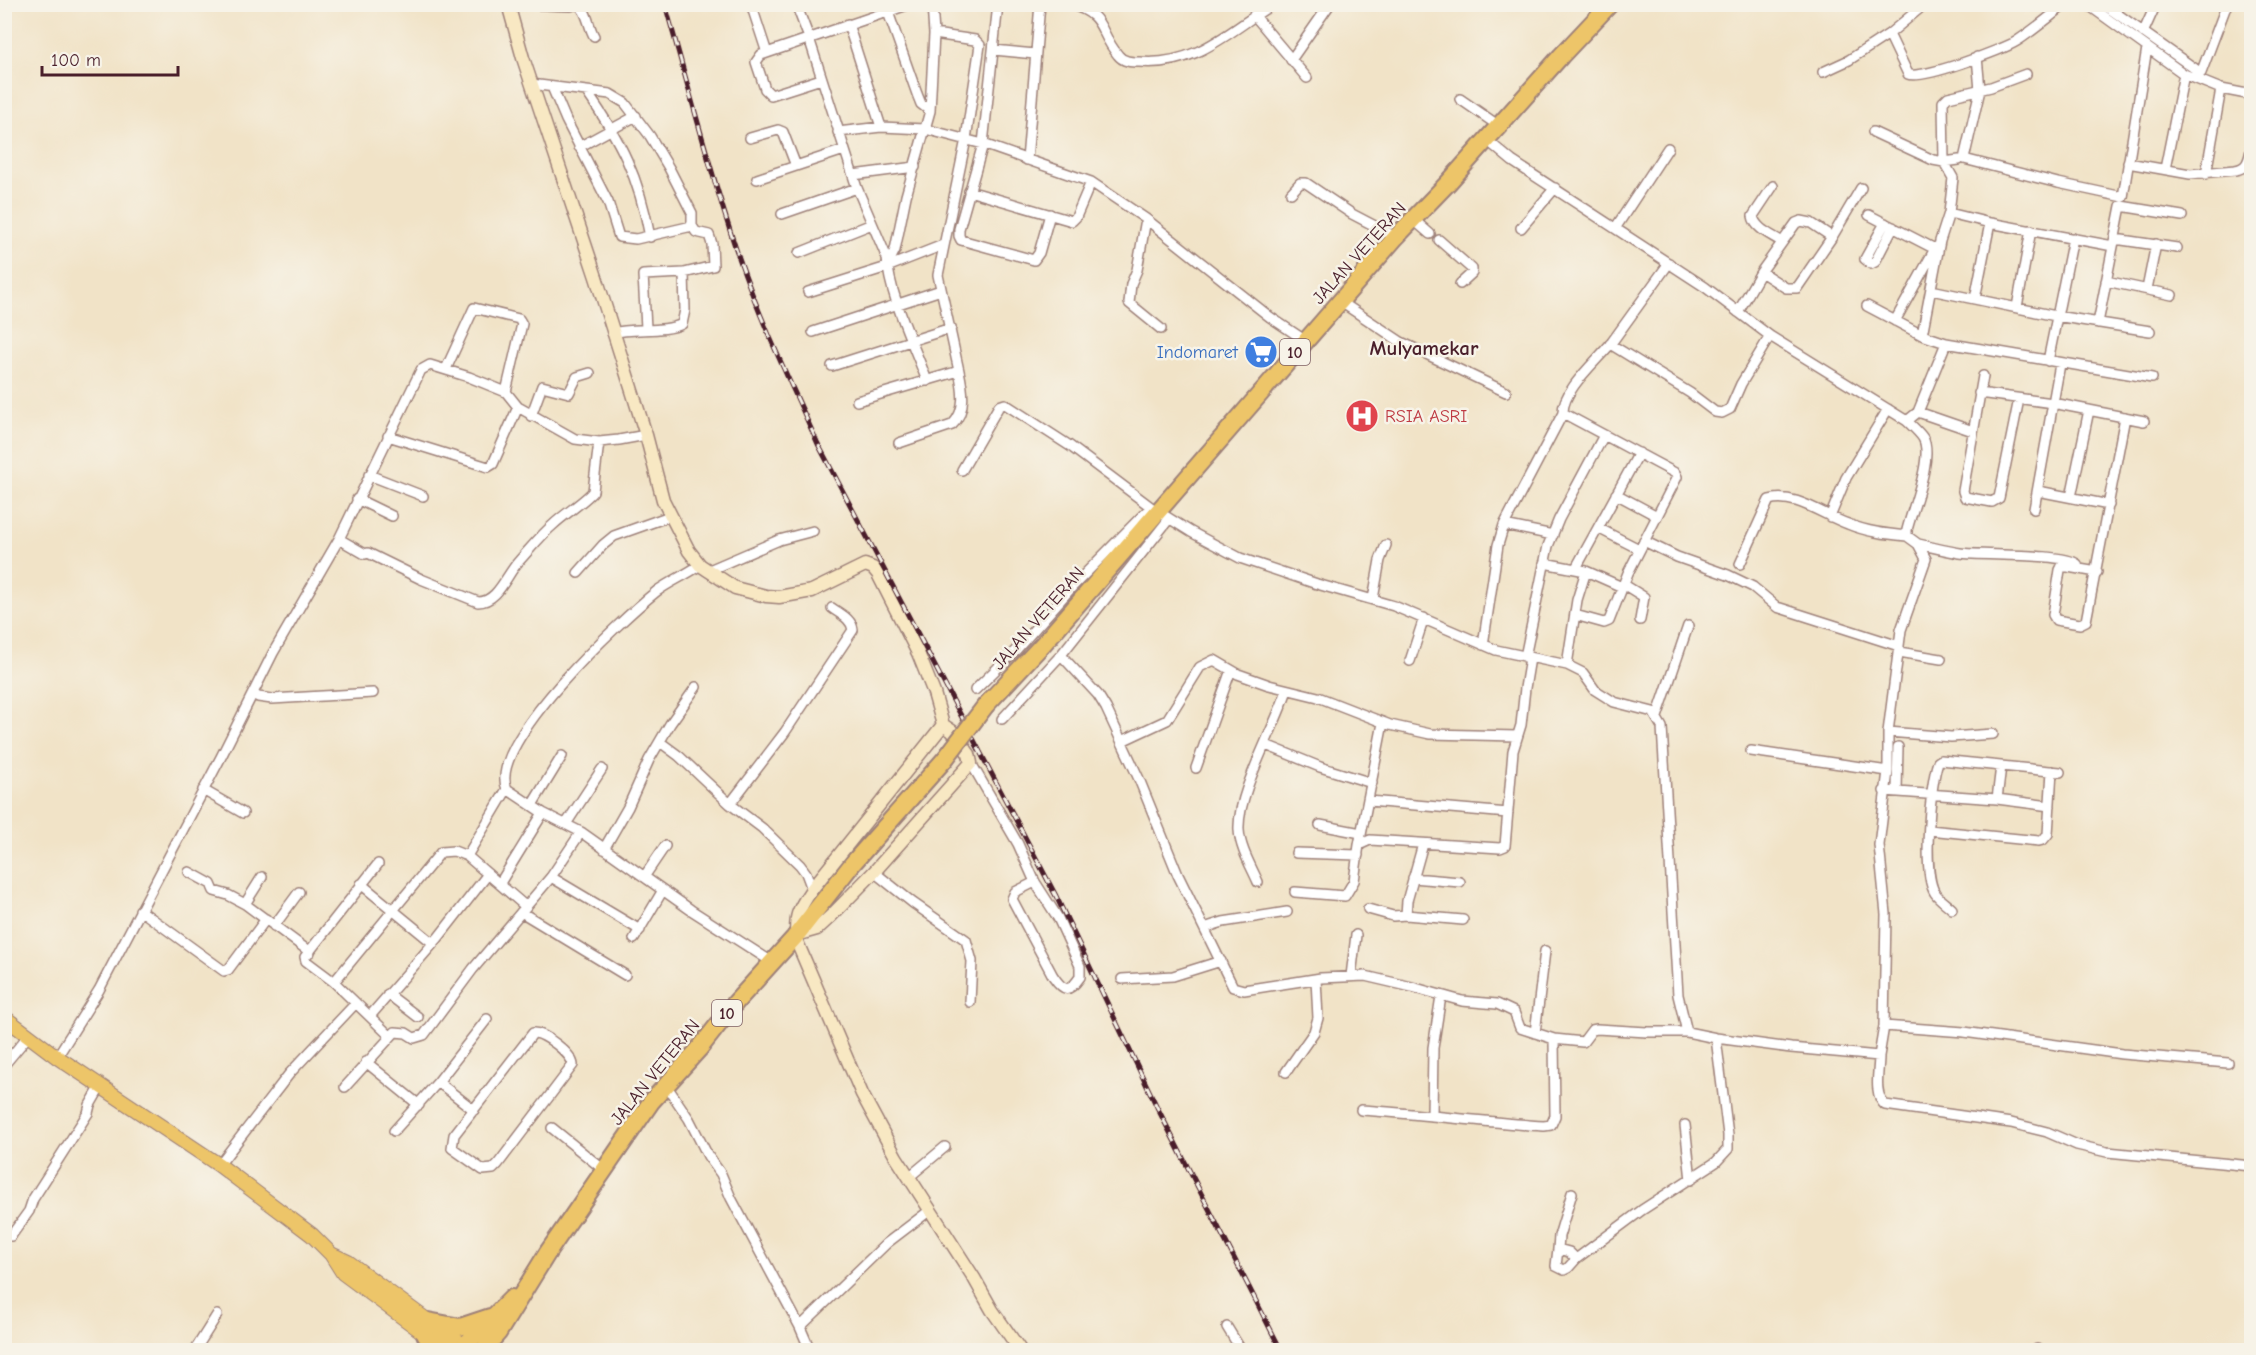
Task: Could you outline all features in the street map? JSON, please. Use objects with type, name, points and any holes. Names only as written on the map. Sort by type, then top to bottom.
[{"type":"highway","name":"JALAN VETERAN","points":[[483,1350],[498,1333],[528,1283],[640,1116],[796,935],[853,863],[945,759],[986,705],[1159,513],[1396,237],[1610,4]]},
{"type":"highway","name":"JALAN VETERAN","points":[[466,1349],[496,1314],[528,1283]]},
{"type":"highway","points":[[434,1350],[426,1327],[460,1327],[496,1314]]},
{"type":"highway","points":[[496,1350],[498,1333]]},
{"type":"main road","points":[[4,1017],[57,1057],[219,1165],[312,1235],[331,1254],[348,1262],[426,1327],[447,1350]]},
{"type":"main road","points":[[426,1327],[466,1349]]},
{"type":"street","points":[[508,4],[531,84],[646,435],[663,500],[689,551],[704,568],[741,591],[779,597],[812,591],[865,565],[873,568],[918,653],[934,693],[943,725],[952,731],[969,754],[971,763],[1018,844],[1035,882],[1058,918],[1080,966],[1080,977],[1071,988],[1061,987],[1053,976],[1012,899],[1015,892],[1035,882]]},
{"type":"street","points":[[520,4],[571,6],[577,4],[585,12],[588,26],[594,36]]},
{"type":"street","points":[[751,4],[767,53]]},
{"type":"street","points":[[796,4],[857,188],[887,263],[898,304],[927,381]]},
{"type":"street","points":[[887,263],[895,250],[906,196],[930,111],[934,34],[932,4]]},
{"type":"street","points":[[999,4],[983,144],[959,236],[961,240],[1034,260],[1039,253],[1050,214]]},
{"type":"street","points":[[1027,160],[1040,4]]},
{"type":"street","points":[[1069,4],[1089,11],[1099,20],[1118,56],[1126,61],[1142,63],[1162,62],[1200,52],[1273,4]]},
{"type":"street","points":[[1291,60],[1330,4]]},
{"type":"street","points":[[1889,34],[1911,76],[1932,72],[1977,57],[2019,40],[2066,4]]},
{"type":"street","points":[[2087,4],[2184,74],[2221,89],[2252,95]]},
{"type":"street","points":[[2103,4],[2201,73],[2228,4]]},
{"type":"street","points":[[2143,33],[2156,4]]},
{"type":"street","points":[[821,79],[771,95],[765,88],[756,62],[761,55],[906,5]]},
{"type":"street","points":[[1823,72],[1849,60],[1889,34],[1919,9]]},
{"type":"street","points":[[888,12],[916,94],[921,104],[930,111]]},
{"type":"street","points":[[1254,15],[1307,78]]},
{"type":"street","points":[[848,24],[881,127]]},
{"type":"street","points":[[898,443],[952,425],[963,402],[951,328],[938,275],[966,139],[980,45],[975,40],[934,34]]},
{"type":"street","points":[[1977,57],[1980,90],[1964,159],[2123,197],[2147,48]]},
{"type":"street","points":[[994,50],[1035,54]]},
{"type":"street","points":[[1895,321],[1937,245],[1949,213],[1953,178],[1944,162],[1943,102],[1948,97],[1980,90],[2026,74]]},
{"type":"street","points":[[2165,169],[2184,74]]},
{"type":"street","points":[[531,84],[618,97],[636,116],[669,168],[692,213],[692,226],[696,232],[709,235],[714,263],[709,268],[684,273],[643,274],[646,328]]},
{"type":"street","points":[[552,87],[579,147],[608,202],[619,237],[636,239],[650,237],[692,226]]},
{"type":"street","points":[[2206,174],[2221,89]]},
{"type":"street","points":[[586,92],[612,129],[636,181],[650,237]]},
{"type":"street","points":[[1460,99],[1499,126]]},
{"type":"street","points":[[579,147],[636,116]]},
{"type":"street","points":[[838,132],[881,127],[925,129],[983,144],[1091,182],[1146,219],[1270,317],[1306,341]]},
{"type":"street","points":[[750,138],[778,130],[783,132],[796,166]]},
{"type":"street","points":[[1873,132],[1933,160],[1944,162],[1959,160]]},
{"type":"street","points":[[1487,140],[1512,161],[1705,287],[1770,336],[1907,421],[1923,439],[1926,451],[1924,468],[1906,530],[1907,536]]},
{"type":"street","points":[[2128,163],[2190,174],[2206,174],[2241,169],[2248,162],[2252,146]]},
{"type":"street","points":[[1616,227],[1668,148]]},
{"type":"street","points":[[757,179],[844,150]]},
{"type":"street","points":[[853,175],[915,167]]},
{"type":"street","points":[[969,191],[1066,220],[1074,219],[1091,182]]},
{"type":"street","points":[[1291,193],[1300,183],[1306,183],[1352,214],[1396,237]]},
{"type":"street","points":[[1773,186],[1753,216],[1753,220],[1782,242]]},
{"type":"street","points":[[782,214],[857,188]]},
{"type":"street","points":[[1521,228],[1555,188]]},
{"type":"street","points":[[1761,272],[1786,288],[1797,288],[1832,237],[1861,188]]},
{"type":"street","points":[[2098,323],[2121,206],[2182,216]]},
{"type":"street","points":[[1949,213],[2073,238],[2156,244],[2177,248]]},
{"type":"street","points":[[1869,215],[1937,245]]},
{"type":"street","points":[[1146,219],[1137,270],[1131,284],[1129,303],[1161,329]]},
{"type":"street","points":[[1414,220],[1430,234]]},
{"type":"street","points":[[1738,312],[1761,272],[1796,223],[1801,221],[1811,223],[1832,237]]},
{"type":"street","points":[[1975,299],[1990,223]]},
{"type":"street","points":[[799,253],[872,224]]},
{"type":"street","points":[[2017,307],[2031,230]]},
{"type":"street","points":[[2048,361],[2073,238]]},
{"type":"street","points":[[1438,240],[1472,269],[1472,273],[1460,284]]},
{"type":"street","points":[[2147,289],[2156,244]]},
{"type":"street","points":[[808,292],[943,245]]},
{"type":"street","points":[[1922,335],[1937,245]]},
{"type":"street","points":[[1483,645],[1498,545],[1504,525],[1576,385],[1610,344],[1669,263]]},
{"type":"street","points":[[612,333],[629,329],[675,327],[682,324],[685,310],[684,273]]},
{"type":"street","points":[[2106,281],[2172,295]]},
{"type":"street","points":[[813,332],[941,290]]},
{"type":"street","points":[[1931,290],[2056,316],[2150,331]]},
{"type":"street","points":[[1341,302],[1401,342],[1506,392]]},
{"type":"street","points":[[1867,306],[1922,335],[1946,343],[2152,378]]},
{"type":"street","points":[[446,369],[474,308],[519,319],[522,324],[506,392]]},
{"type":"street","points":[[832,366],[951,328]]},
{"type":"street","points":[[1610,344],[1690,393],[1715,412],[1722,413],[1730,410],[1741,384],[1770,336]]},
{"type":"street","points":[[1907,421],[1918,412],[1946,343]]},
{"type":"street","points":[[2034,509],[2060,364]]},
{"type":"street","points":[[57,1057],[85,1014],[273,653],[339,539],[421,370],[430,365],[446,369],[506,392],[518,407],[531,416],[575,439],[599,442],[646,435]]},
{"type":"street","points":[[857,401],[959,371]]},
{"type":"street","points":[[531,416],[542,386],[569,393],[577,377],[590,373]]},
{"type":"street","points":[[1983,376],[1963,494],[1965,497],[1995,502],[1999,498],[2019,399]]},
{"type":"street","points":[[1979,393],[2053,403],[2144,421]]},
{"type":"street","points":[[962,470],[999,406],[1005,404],[1070,446],[1159,513],[1251,562],[1317,584],[1373,599],[1424,618],[1502,652],[1567,665],[1583,673],[1595,690],[1614,702],[1653,712],[1662,727],[1678,995],[1687,1032]]},
{"type":"street","points":[[388,436],[490,467],[518,407]]},
{"type":"street","points":[[1830,517],[1846,478],[1888,409]]},
{"type":"street","points":[[2072,497],[2089,410]]},
{"type":"street","points":[[1918,412],[1973,431]]},
{"type":"street","points":[[1563,413],[1677,475],[1675,484],[1623,585],[1610,619],[1607,622],[1575,615]]},
{"type":"street","points":[[2097,572],[2064,566],[2060,570],[2053,615],[2056,620],[2084,623],[2097,572],[2126,417]]},
{"type":"street","points":[[1359,845],[1370,840],[1385,839],[1423,844],[1500,848],[1505,846],[1513,751],[1521,724],[1527,658],[1544,563],[1564,510],[1604,435]]},
{"type":"street","points":[[339,539],[365,554],[368,553],[421,579],[478,602],[486,602],[493,597],[509,573],[551,526],[574,506],[590,496],[593,491],[599,442]]},
{"type":"street","points":[[1567,665],[1581,569],[1598,528],[1639,453]]},
{"type":"street","points":[[369,475],[423,496]]},
{"type":"street","points":[[2038,491],[2109,505]]},
{"type":"street","points":[[1616,494],[1657,516]]},
{"type":"street","points":[[357,498],[392,516]]},
{"type":"street","points":[[1740,564],[1769,500],[1776,498],[1792,500],[1830,517],[1874,532],[1907,536],[1918,544],[1959,553],[2074,561],[2078,564],[2078,568]]},
{"type":"street","points":[[1002,719],[1061,655],[1159,513]]},
{"type":"street","points":[[975,690],[1016,650],[1073,586],[1159,513]]},
{"type":"street","points":[[578,573],[614,536],[670,516]]},
{"type":"street","points":[[1504,525],[1553,535]]},
{"type":"street","points":[[1598,528],[1728,575],[1753,587],[1777,607],[1899,649],[1941,659]]},
{"type":"street","points":[[772,962],[580,832],[543,813],[507,789],[504,780],[515,748],[527,727],[556,689],[601,641],[635,610],[665,586],[704,568],[779,540],[813,531]]},
{"type":"street","points":[[1918,544],[1926,559],[1906,613],[1899,649],[1888,732],[1888,771],[1879,845],[1886,914],[1884,1026],[1880,1056],[1879,1098],[1885,1105],[2011,1123],[2047,1132],[2077,1145],[2107,1152],[2252,1166]]},
{"type":"street","points":[[1373,599],[1380,561],[1386,545]]},
{"type":"street","points":[[1544,563],[1581,569],[1623,585],[1644,597],[1640,620]]},
{"type":"street","points":[[730,804],[785,732],[853,630],[853,625],[832,608]]},
{"type":"street","points":[[1410,661],[1424,618]]},
{"type":"street","points":[[1657,717],[1688,626]]},
{"type":"street","points":[[1061,655],[1098,694],[1122,741],[1178,875],[1218,962],[1233,987],[1238,990],[1351,975],[1365,976],[1472,1003],[1497,1004],[1514,1012],[1520,1028],[1554,1039],[1583,1042],[1588,1039],[1592,1030],[1597,1029],[1687,1032],[1716,1038],[1880,1056]]},
{"type":"street","points":[[1122,741],[1167,720],[1200,667],[1214,660],[1231,670],[1269,685],[1325,699],[1383,723],[1430,734],[1517,736]]},
{"type":"street","points":[[1196,768],[1231,670]]},
{"type":"street","points":[[604,849],[628,807],[649,760],[670,724],[696,687]]},
{"type":"street","points":[[1258,882],[1246,856],[1239,830],[1243,799],[1287,690]]},
{"type":"street","points":[[252,693],[258,697],[272,699],[373,693]]},
{"type":"street","points":[[1295,892],[1345,896],[1354,881],[1383,723]]},
{"type":"street","points":[[943,725],[812,889],[797,911],[796,935],[862,1094],[929,1211],[1020,1350]]},
{"type":"street","points":[[1888,732],[1951,737],[1993,734]]},
{"type":"street","points":[[660,742],[679,756],[730,804],[762,828],[800,865],[812,889]]},
{"type":"street","points":[[1266,745],[1320,767],[1372,783]]},
{"type":"street","points":[[1896,791],[1898,747]]},
{"type":"street","points":[[1751,751],[1888,771]]},
{"type":"street","points":[[532,805],[562,756]]},
{"type":"street","points":[[1929,830],[2039,842],[2048,834],[2056,771],[1939,760],[1932,795],[1929,830],[1933,889],[1935,895],[1952,909]]},
{"type":"street","points":[[796,935],[817,929],[874,872],[971,763]]},
{"type":"street","points":[[1997,799],[2001,766]]},
{"type":"street","points":[[566,824],[602,769]]},
{"type":"street","points":[[467,856],[507,789]]},
{"type":"street","points":[[203,790],[243,813]]},
{"type":"street","points":[[1884,790],[1997,799],[2050,806]]},
{"type":"street","points":[[1369,801],[1508,813]]},
{"type":"street","points":[[500,883],[543,813]]},
{"type":"street","points":[[1320,825],[1361,833]]},
{"type":"street","points":[[345,1087],[395,1032],[414,1038],[424,1035],[473,969],[551,877],[580,832]]},
{"type":"street","points":[[1406,915],[1413,878],[1423,844]]},
{"type":"street","points":[[644,877],[665,846]]},
{"type":"street","points":[[334,981],[441,852],[454,851],[467,856],[500,883],[523,909],[625,975]]},
{"type":"street","points":[[1296,853],[1358,855]]},
{"type":"street","points":[[378,864],[306,956],[306,961],[334,981],[390,1036]]},
{"type":"street","points":[[874,872],[966,940],[972,961],[970,1002]]},
{"type":"street","points":[[189,873],[211,884],[214,891],[245,904],[310,952]]},
{"type":"street","points":[[370,1016],[488,874]]},
{"type":"street","points":[[245,904],[262,877]]},
{"type":"street","points":[[551,877],[640,930]]},
{"type":"street","points":[[1413,878],[1460,882]]},
{"type":"street","points":[[361,884],[433,943]]},
{"type":"street","points":[[634,939],[663,890]]},
{"type":"street","points":[[274,926],[299,892]]},
{"type":"street","points":[[1368,909],[1393,916],[1463,920]]},
{"type":"street","points":[[140,910],[224,971],[228,970],[266,920]]},
{"type":"street","points":[[1204,928],[1223,922],[1287,912]]},
{"type":"street","points":[[1351,975],[1356,935]]},
{"type":"street","points":[[1535,1033],[1545,951]]},
{"type":"street","points":[[1122,979],[1182,973],[1218,962]]},
{"type":"street","points":[[1286,1072],[1314,1032],[1318,1018],[1316,979]]},
{"type":"street","points":[[388,994],[418,1017]]},
{"type":"street","points":[[1432,1115],[1433,1048],[1441,996]]},
{"type":"street","points":[[219,1165],[290,1073],[356,1003]]},
{"type":"street","points":[[394,1131],[419,1105],[487,1019]]},
{"type":"street","points":[[1884,1026],[1964,1032],[2122,1054],[2228,1063]]},
{"type":"street","points":[[533,1033],[540,1033],[572,1058],[573,1065],[498,1164],[488,1171],[483,1170],[452,1148],[454,1135],[474,1110],[533,1033]]},
{"type":"street","points":[[4,1065],[29,1035]]},
{"type":"street","points":[[1572,1193],[1559,1236],[1556,1263],[1559,1269],[1564,1270],[1642,1210],[1716,1162],[1728,1149],[1728,1135],[1716,1038]]},
{"type":"street","points":[[1361,1110],[1432,1115],[1495,1123],[1551,1125],[1555,1116],[1554,1039]]},
{"type":"street","points":[[366,1062],[419,1105]]},
{"type":"street","points":[[438,1082],[474,1110]]},
{"type":"street","points":[[666,1085],[684,1110],[708,1156],[721,1174],[731,1198],[810,1350]]},
{"type":"street","points":[[11,1236],[29,1211],[33,1199],[88,1113],[101,1086]]},
{"type":"street","points":[[1685,1125],[1691,1180]]},
{"type":"street","points":[[552,1128],[604,1170]]},
{"type":"street","points":[[909,1177],[945,1147]]},
{"type":"street","points":[[800,1327],[887,1243],[929,1211]]},
{"type":"street","points":[[1558,1249],[1569,1252],[1576,1259]]},
{"type":"street","points":[[195,1350],[217,1315]]},
{"type":"street","points":[[1227,1327],[1241,1350]]},
{"type":"railway","points":[[665,4],[709,162],[738,255],[766,327],[818,444],[1056,896],[1157,1107],[1281,1350]]},
{"type":"place","name":"Indomaret","points":[[1261,352]]},
{"type":"place","name":"RSIA ASRI","points":[[1362,416]]},
{"type":"district","name":"Mulyamekar","points":[[1424,348]]}]
